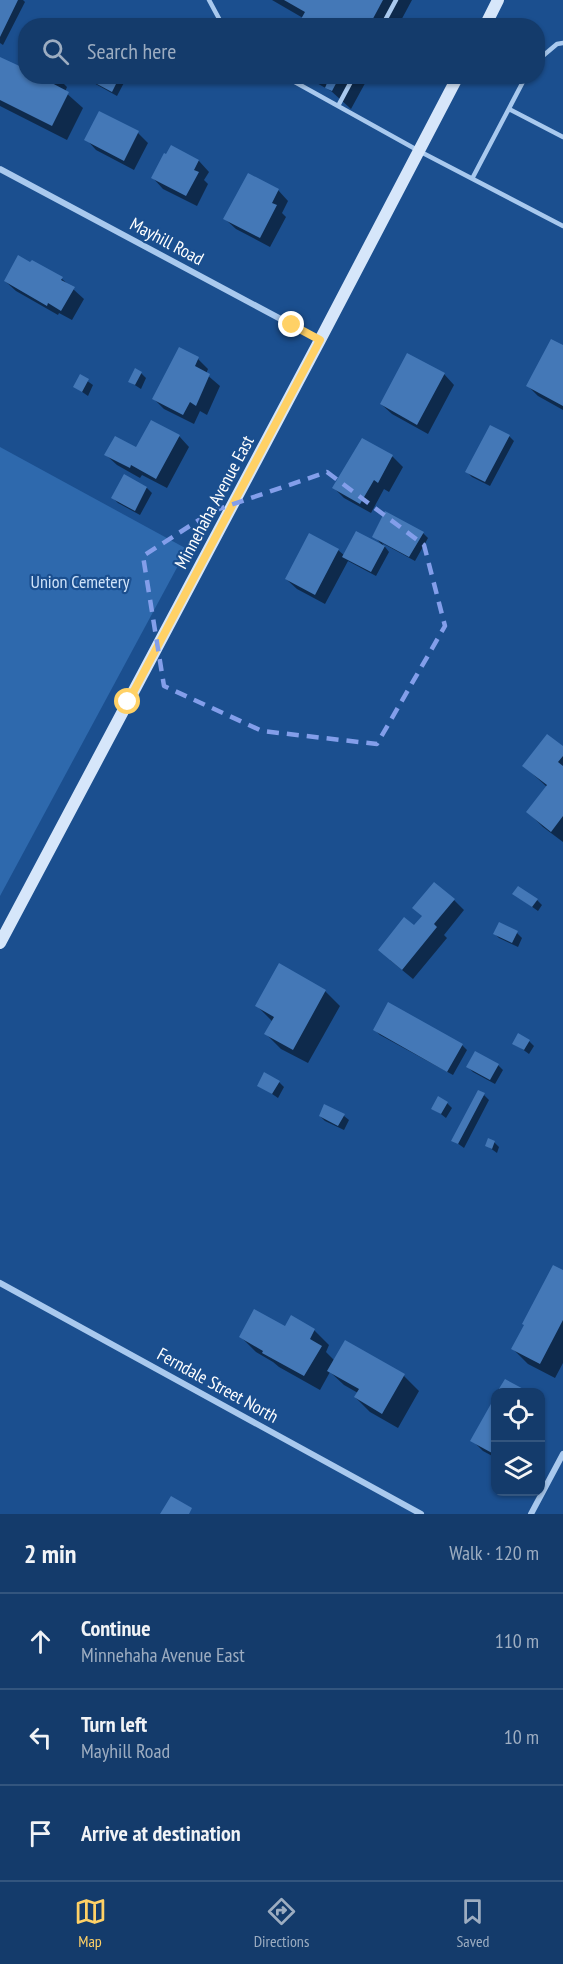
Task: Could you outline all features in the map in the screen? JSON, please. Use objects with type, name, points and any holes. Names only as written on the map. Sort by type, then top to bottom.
[{"type":"main road","points":[[488,18],[498,0]]},
{"type":"main road","name":"Minnehaha Avenue East","points":[[0,943],[454,84]]},
{"type":"street","name":"Mayhill Road","points":[[0,169],[320,340]]},
{"type":"street","name":"Ferndale Street North","points":[[0,1283],[421,1514]]},
{"type":"street","points":[[531,1514],[563,1454]]},
{"type":"lane","points":[[210,0],[219,18]]},
{"type":"lane","points":[[386,18],[396,0]]},
{"type":"lane","points":[[545,54],[557,44],[563,43]]},
{"type":"lane","points":[[298,84],[419,151],[563,226]]},
{"type":"lane","points":[[338,106],[350,84]]},
{"type":"lane","points":[[472,177],[522,84]]},
{"type":"lane","points":[[509,109],[563,137]]},
{"type":"highlighted area","points":[[327,472],[424,545],[445,626],[377,744],[262,731],[164,686],[143,556],[213,511]]},
{"type":"green space","name":"Union Cemetery","points":[[0,447],[187,549],[0,896]]},
{"type":"building","points":[[0,0],[18,0],[0,37]]},
{"type":"building","points":[[284,0],[383,0],[373,18],[302,18],[305,12]]},
{"type":"building","points":[[0,57],[18,65],[18,84],[54,84],[69,92],[52,126],[0,100]]},
{"type":"building","points":[[97,84],[116,84],[112,92]]},
{"type":"building","points":[[327,84],[336,84],[332,91],[325,88]]},
{"type":"building","points":[[99,111],[139,131],[124,161],[84,140]]},
{"type":"building","points":[[171,145],[199,160],[194,170],[199,172],[186,196],[151,178],[164,153],[166,154]]},
{"type":"building","points":[[248,173],[279,189],[272,203],[277,205],[260,238],[223,219]]},
{"type":"building","points":[[18,255],[63,277],[61,280],[75,287],[61,311],[48,303],[47,306],[4,281]]},
{"type":"building","points":[[551,339],[563,345],[563,406],[526,386]]},
{"type":"building","points":[[179,347],[199,357],[195,366],[210,374],[196,406],[190,402],[183,415],[152,399]]},
{"type":"building","points":[[407,353],[445,373],[417,425],[380,404]]},
{"type":"building","points":[[135,368],[142,372],[135,385],[128,382]]},
{"type":"building","points":[[80,374],[89,379],[82,392],[73,387]]},
{"type":"building","points":[[151,420],[180,435],[156,479],[131,465],[130,468],[104,455],[115,436],[136,447]]},
{"type":"building","points":[[490,425],[510,435],[485,482],[465,472]]},
{"type":"building","points":[[362,438],[393,455],[378,483],[374,480],[360,504],[332,488]]},
{"type":"building","points":[[124,474],[147,487],[135,511],[111,498]]},
{"type":"building","points":[[385,511],[424,532],[409,557],[372,537]]},
{"type":"building","points":[[356,531],[385,546],[371,572],[342,557]]},
{"type":"building","points":[[309,533],[339,549],[315,595],[285,579]]},
{"type":"building","points":[[547,734],[563,746],[563,756],[558,762],[563,766],[563,816],[551,832],[526,812],[547,785],[522,766]]},
{"type":"building","points":[[434,882],[455,899],[434,924],[437,927],[402,970],[378,950],[404,917],[414,925],[422,916],[412,908]]},
{"type":"building","points":[[518,886],[538,899],[532,907],[512,894]]},
{"type":"building","points":[[499,922],[518,931],[512,943],[493,934]]},
{"type":"building","points":[[279,963],[326,990],[293,1050],[264,1034],[274,1017],[255,1006]]},
{"type":"building","points":[[388,1002],[463,1044],[447,1072],[373,1030]]},
{"type":"building","points":[[518,1033],[530,1040],[524,1050],[512,1044]]},
{"type":"building","points":[[475,1051],[499,1064],[490,1080],[466,1067]]},
{"type":"building","points":[[264,1072],[280,1081],[272,1094],[257,1086]]},
{"type":"building","points":[[478,1090],[485,1093],[458,1144],[451,1141]]},
{"type":"building","points":[[438,1096],[448,1102],[441,1114],[431,1109]]},
{"type":"building","points":[[324,1104],[345,1114],[338,1126],[319,1116]]},
{"type":"building","points":[[488,1138],[495,1141],[492,1149],[485,1146]]},
{"type":"building","points":[[553,1265],[563,1270],[563,1320],[540,1364],[511,1349]]},
{"type":"building","points":[[254,1309],[285,1326],[291,1315],[315,1329],[310,1339],[322,1346],[304,1376],[262,1353],[263,1351],[239,1337]]},
{"type":"building","points":[[345,1340],[405,1374],[382,1414],[354,1397],[359,1389],[327,1371]]},
{"type":"building","points":[[505,1379],[522,1388],[499,1388]]},
{"type":"building","points":[[491,1404],[491,1452],[470,1441]]},
{"type":"building","points":[[171,1496],[192,1508],[189,1514],[160,1514]]},
{"type":"route","points":[[128,702],[320,340],[292,325]]}]
